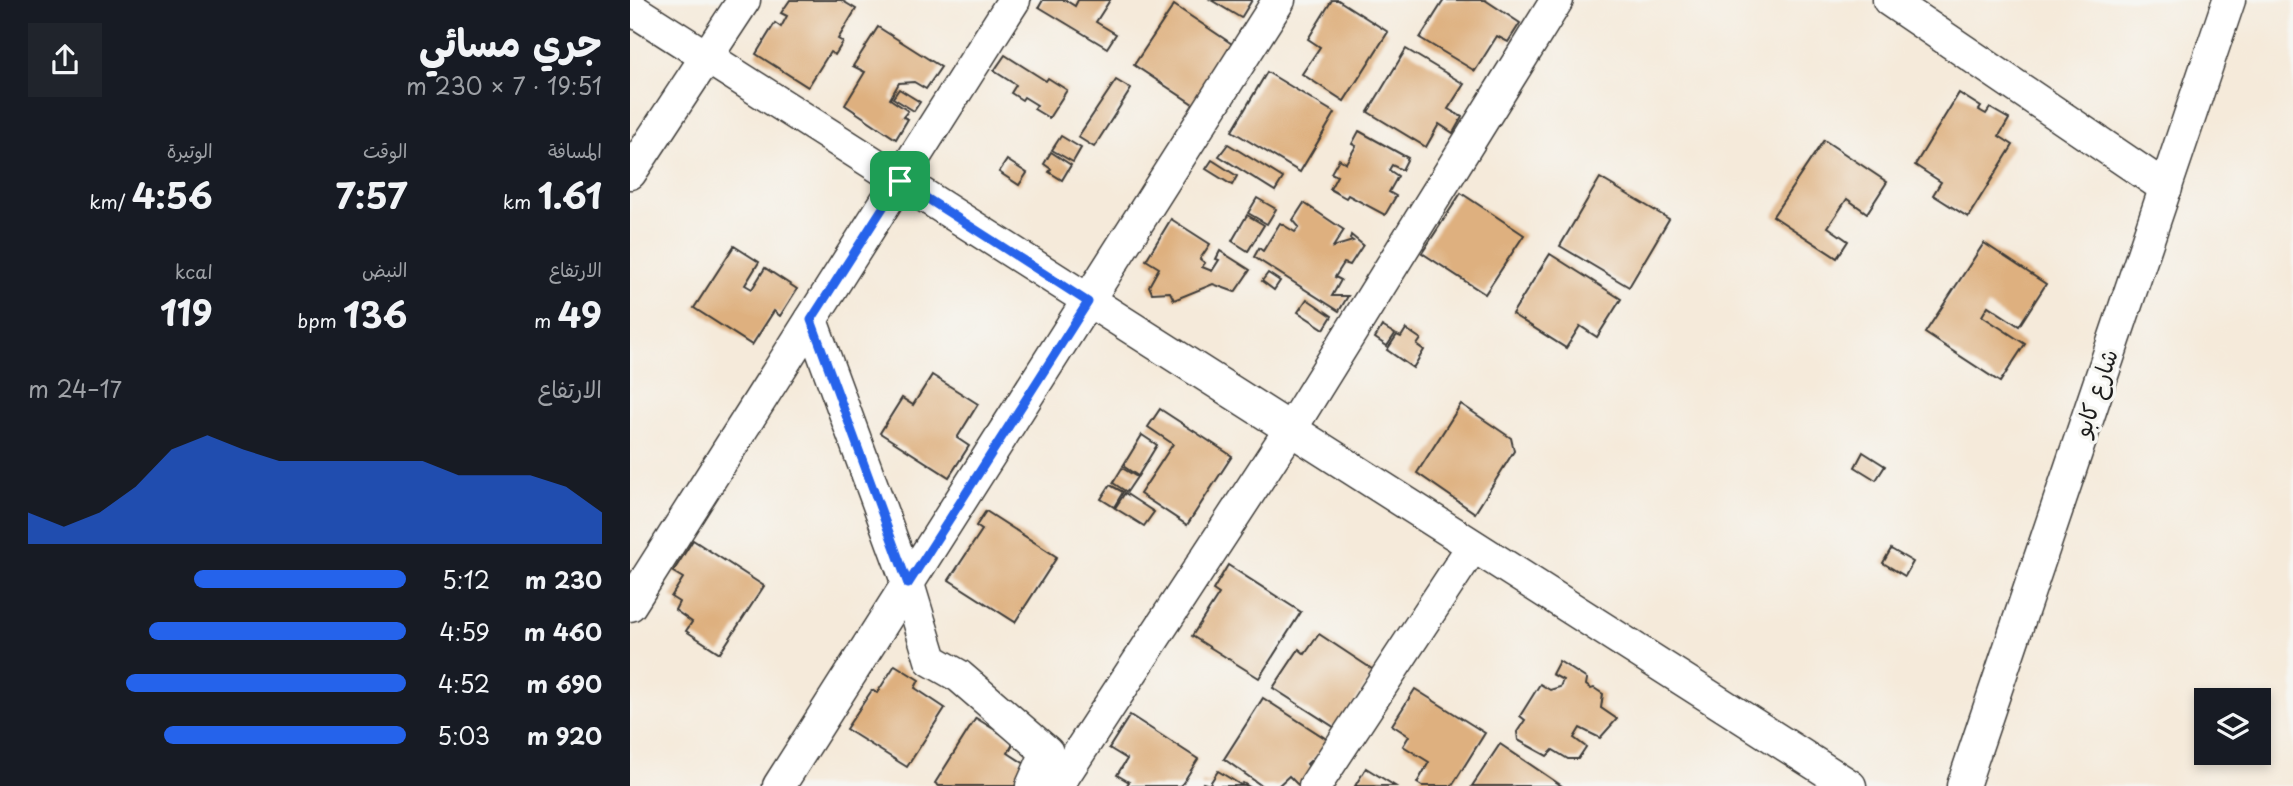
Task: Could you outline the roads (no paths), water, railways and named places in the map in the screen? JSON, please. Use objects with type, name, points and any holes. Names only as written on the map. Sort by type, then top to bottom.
[{"type":"street","points":[[630,173],[744,0]]},
{"type":"street","points":[[630,605],[1014,0]]},
{"type":"street","points":[[779,786],[1279,0]]},
{"type":"street","points":[[1057,786],[1290,430],[1557,0]]},
{"type":"street","points":[[1889,0],[2166,188]]},
{"type":"street","name":"شارع كابو","points":[[1963,786],[2229,0]]},
{"type":"street","points":[[630,8],[1850,786]]},
{"type":"street","points":[[811,320],[908,584],[931,660],[959,676],[1047,752],[1032,786]]},
{"type":"street","points":[[1315,786],[1473,546]]}]
